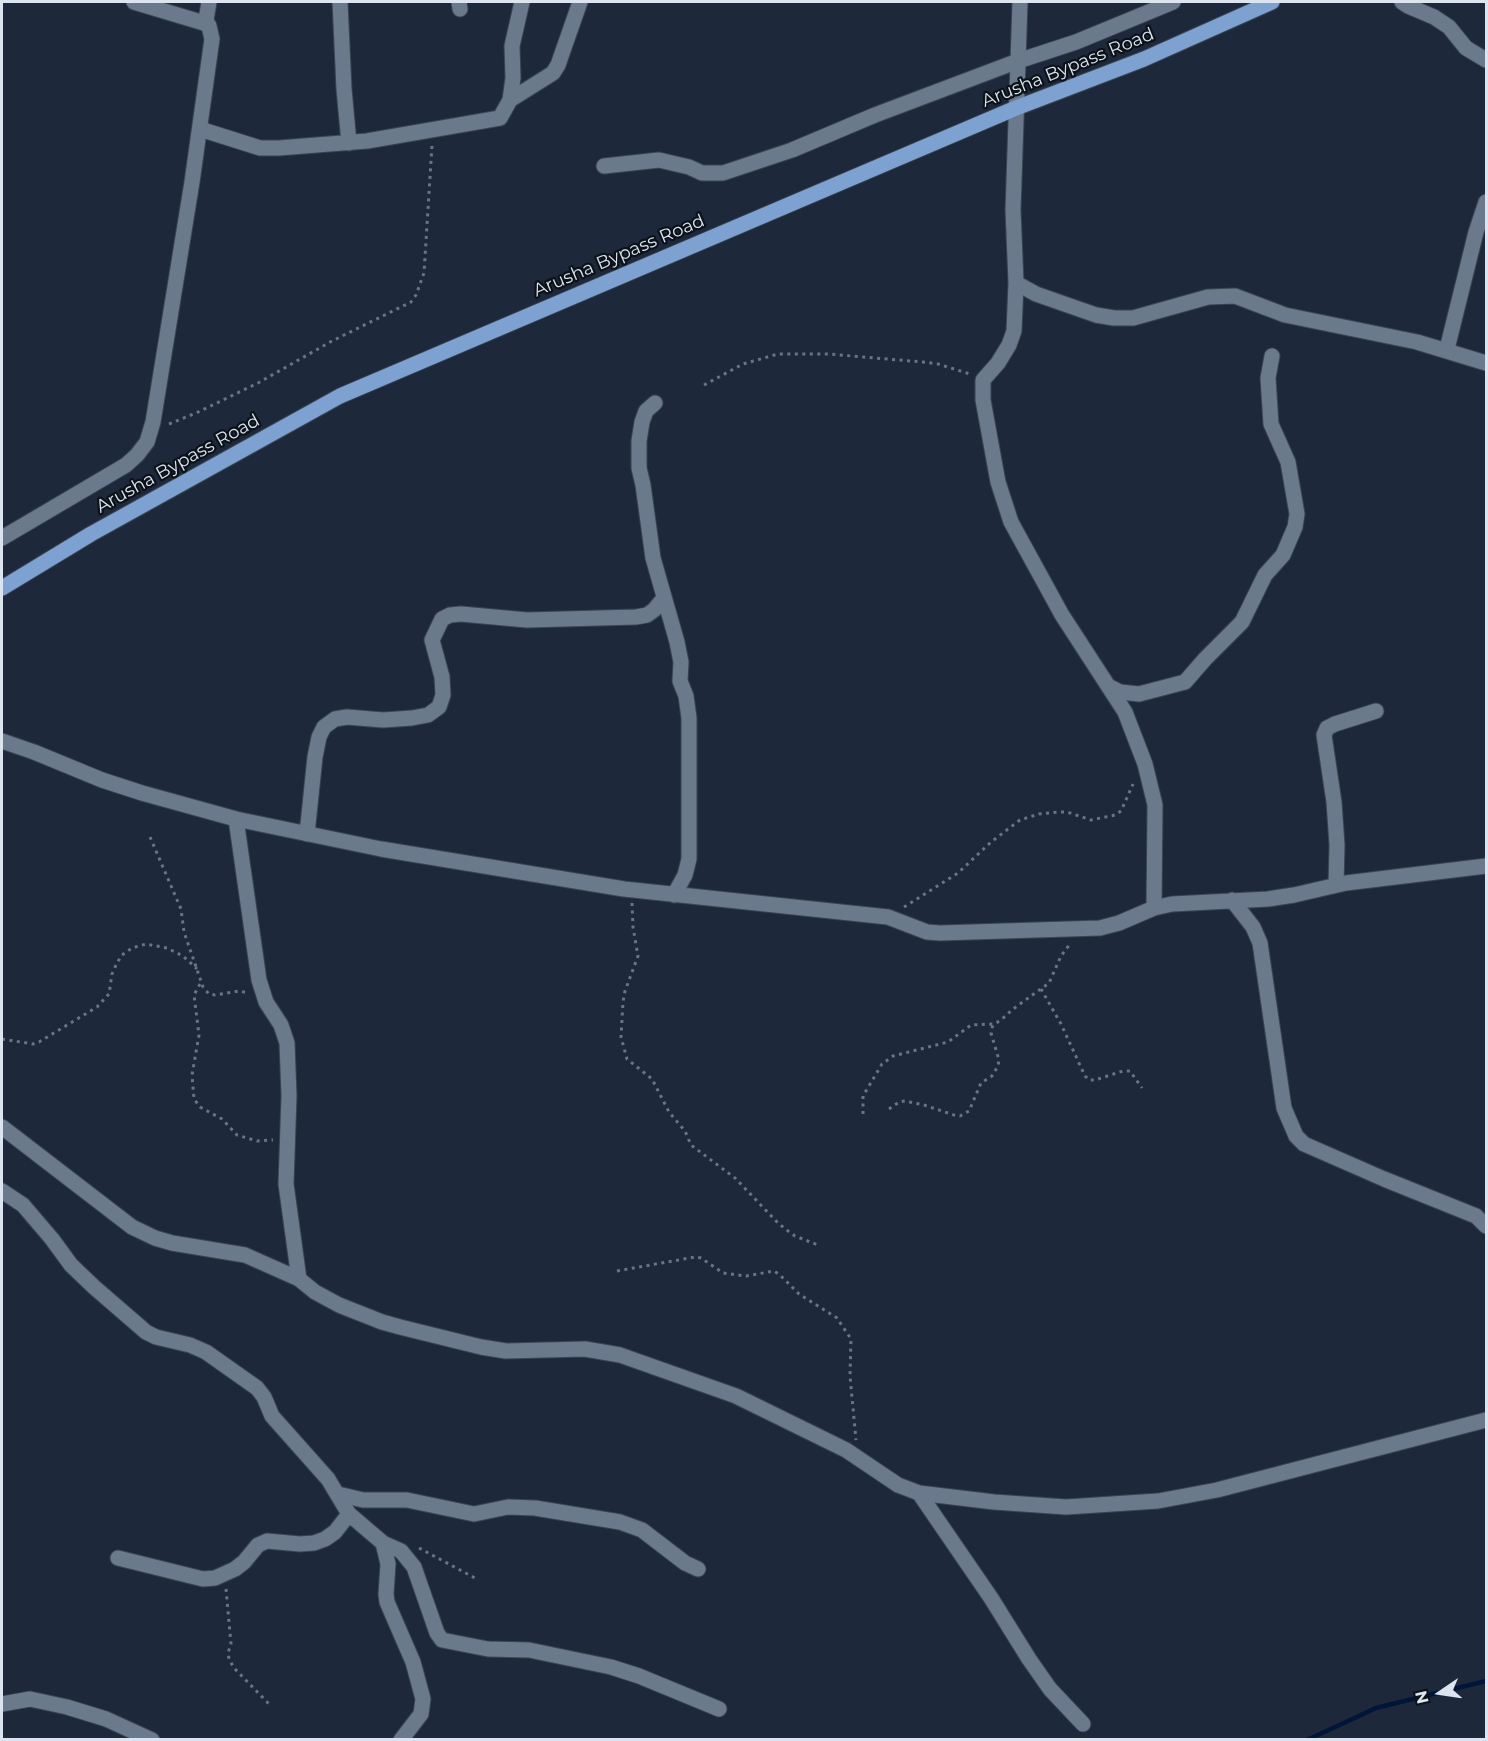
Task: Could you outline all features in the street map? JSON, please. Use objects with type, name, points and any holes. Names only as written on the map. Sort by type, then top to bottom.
[{"type":"main road","name":"Arusha Bypass Road","points":[[2,588],[91,534],[340,396],[1016,108],[1144,59],[1272,2]]},
{"type":"street","points":[[134,2],[209,26]]},
{"type":"street","points":[[2,538],[126,465],[147,442],[163,371],[177,264],[212,46],[206,20],[209,2]]},
{"type":"street","points":[[340,2],[349,143]]},
{"type":"street","points":[[200,129],[260,148],[279,148],[349,143],[500,118],[510,100],[513,78],[512,46],[522,2]]},
{"type":"street","points":[[510,100],[553,73],[558,65],[580,2]]},
{"type":"street","points":[[1020,2],[1013,210],[1016,283],[1014,331],[998,363],[983,380],[983,400],[998,482],[1011,522],[1057,605],[1125,712],[1145,764],[1155,805],[1154,908]]},
{"type":"street","points":[[604,166],[659,160],[689,167],[702,173],[723,173],[792,150],[875,115],[1018,61],[1076,42],[1173,2]]},
{"type":"street","points":[[1402,2],[1449,27],[1466,48],[1486,60]]},
{"type":"street","points":[[1447,350],[1476,232],[1486,202]]},
{"type":"street","points":[[1016,283],[1036,294],[1096,315],[1114,318],[1133,318],[1200,299],[1235,296],[1285,315],[1374,332],[1447,350],[1486,363]]},
{"type":"street","points":[[1108,686],[1120,692],[1139,694],[1185,682],[1242,622],[1265,574],[1283,555],[1295,527],[1297,514],[1288,462],[1271,424],[1268,378],[1272,356]]},
{"type":"street","points":[[655,403],[646,411],[642,422],[638,456],[653,558],[677,642],[681,662],[680,681],[686,696],[689,718],[689,859],[685,875],[674,895]]},
{"type":"street","points":[[307,834],[315,757],[319,736],[324,727],[335,719],[347,717],[382,720],[412,718],[428,715],[439,707],[443,696],[442,676],[432,640],[442,619],[450,615],[461,614],[527,620],[636,617],[654,610],[664,598]]},
{"type":"street","points":[[1336,885],[1337,845],[1334,802],[1324,735],[1327,728],[1335,724],[1376,711]]},
{"type":"street","points":[[2,741],[102,780],[236,819],[307,834],[381,849],[624,889],[888,917],[927,932],[1084,930],[1119,924],[1154,908],[1190,902],[1268,899],[1336,885],[1486,866]]},
{"type":"street","points":[[236,819],[259,980],[266,1002],[281,1025],[286,1043],[289,1083],[286,1184],[299,1279]]},
{"type":"street","points":[[1232,900],[1253,927],[1260,943],[1284,1108],[1296,1136],[1304,1144],[1324,1153],[1483,1218]]},
{"type":"street","points":[[2,1127],[132,1227],[172,1243],[246,1255],[299,1279],[330,1301],[382,1323],[480,1347],[506,1350],[585,1349],[620,1355],[736,1396],[856,1457],[898,1485],[919,1493],[994,1502],[1066,1507],[1158,1501],[1217,1490],[1486,1420]]},
{"type":"street","points":[[2,1191],[23,1205],[71,1265],[146,1332],[206,1352],[257,1388],[264,1397],[272,1416],[317,1465],[349,1514],[409,1559],[414,1567],[437,1633],[442,1640],[488,1649],[529,1650],[611,1667],[656,1682],[718,1709]]},
{"type":"street","points":[[919,1493],[1050,1689],[1083,1724]]},
{"type":"street","points":[[338,1494],[363,1500],[408,1500],[474,1514],[508,1508],[535,1508],[620,1522],[642,1530],[685,1563],[698,1569]]},
{"type":"street","points":[[118,1558],[203,1579],[215,1578],[225,1575],[244,1562],[258,1545],[267,1541],[314,1543],[335,1532],[349,1514]]},
{"type":"street","points":[[388,1544],[387,1602],[413,1662],[423,1699],[421,1714],[401,1740]]},
{"type":"street","points":[[2,1704],[30,1699],[67,1707],[106,1719],[152,1740]]},
{"type":"path","points":[[150,431],[196,413],[258,383],[332,341],[411,302],[420,287],[424,273],[433,130]]},
{"type":"path","points":[[704,385],[743,364],[778,354],[828,354],[938,364],[983,380]]},
{"type":"path","points":[[888,917],[958,873],[991,842],[1020,820],[1039,814],[1059,812],[1067,812],[1091,820],[1115,815],[1121,811],[1145,764]]},
{"type":"path","points":[[150,837],[181,909],[184,932],[201,983],[209,994],[239,991],[254,994],[266,1002]]},
{"type":"path","points":[[624,889],[632,902],[633,927],[639,951],[623,1002],[621,1037],[627,1059],[651,1079],[669,1112],[685,1131],[691,1145],[735,1178],[778,1223],[795,1236],[818,1245]]},
{"type":"path","points":[[863,1114],[863,1096],[882,1064],[893,1056],[948,1042],[971,1025],[993,1024],[1000,1021],[1052,979],[1061,956],[1084,930]]},
{"type":"path","points":[[2,1039],[33,1044],[39,1042],[97,1007],[109,994],[112,974],[117,963],[122,955],[132,948],[146,944],[167,948],[183,956],[196,969]]},
{"type":"path","points":[[201,983],[194,996],[199,1035],[192,1075],[194,1099],[200,1107],[222,1119],[237,1135],[247,1139],[287,1140]]},
{"type":"path","points":[[1041,988],[1089,1080],[1130,1071],[1142,1088]]},
{"type":"path","points":[[890,1109],[899,1102],[905,1101],[954,1115],[960,1116],[969,1112],[981,1083],[992,1076],[998,1066],[999,1060],[991,1033],[993,1024]]},
{"type":"path","points":[[617,1270],[695,1257],[701,1258],[723,1273],[746,1276],[767,1271],[774,1272],[799,1294],[837,1318],[851,1339],[850,1376],[855,1414],[856,1457]]},
{"type":"path","points":[[388,1544],[405,1544],[418,1548],[475,1578]]},
{"type":"path","points":[[225,1575],[231,1644],[229,1659],[234,1668],[268,1704]]},
{"type":"waterway","points":[[1307,1740],[1376,1708],[1486,1681]]}]
